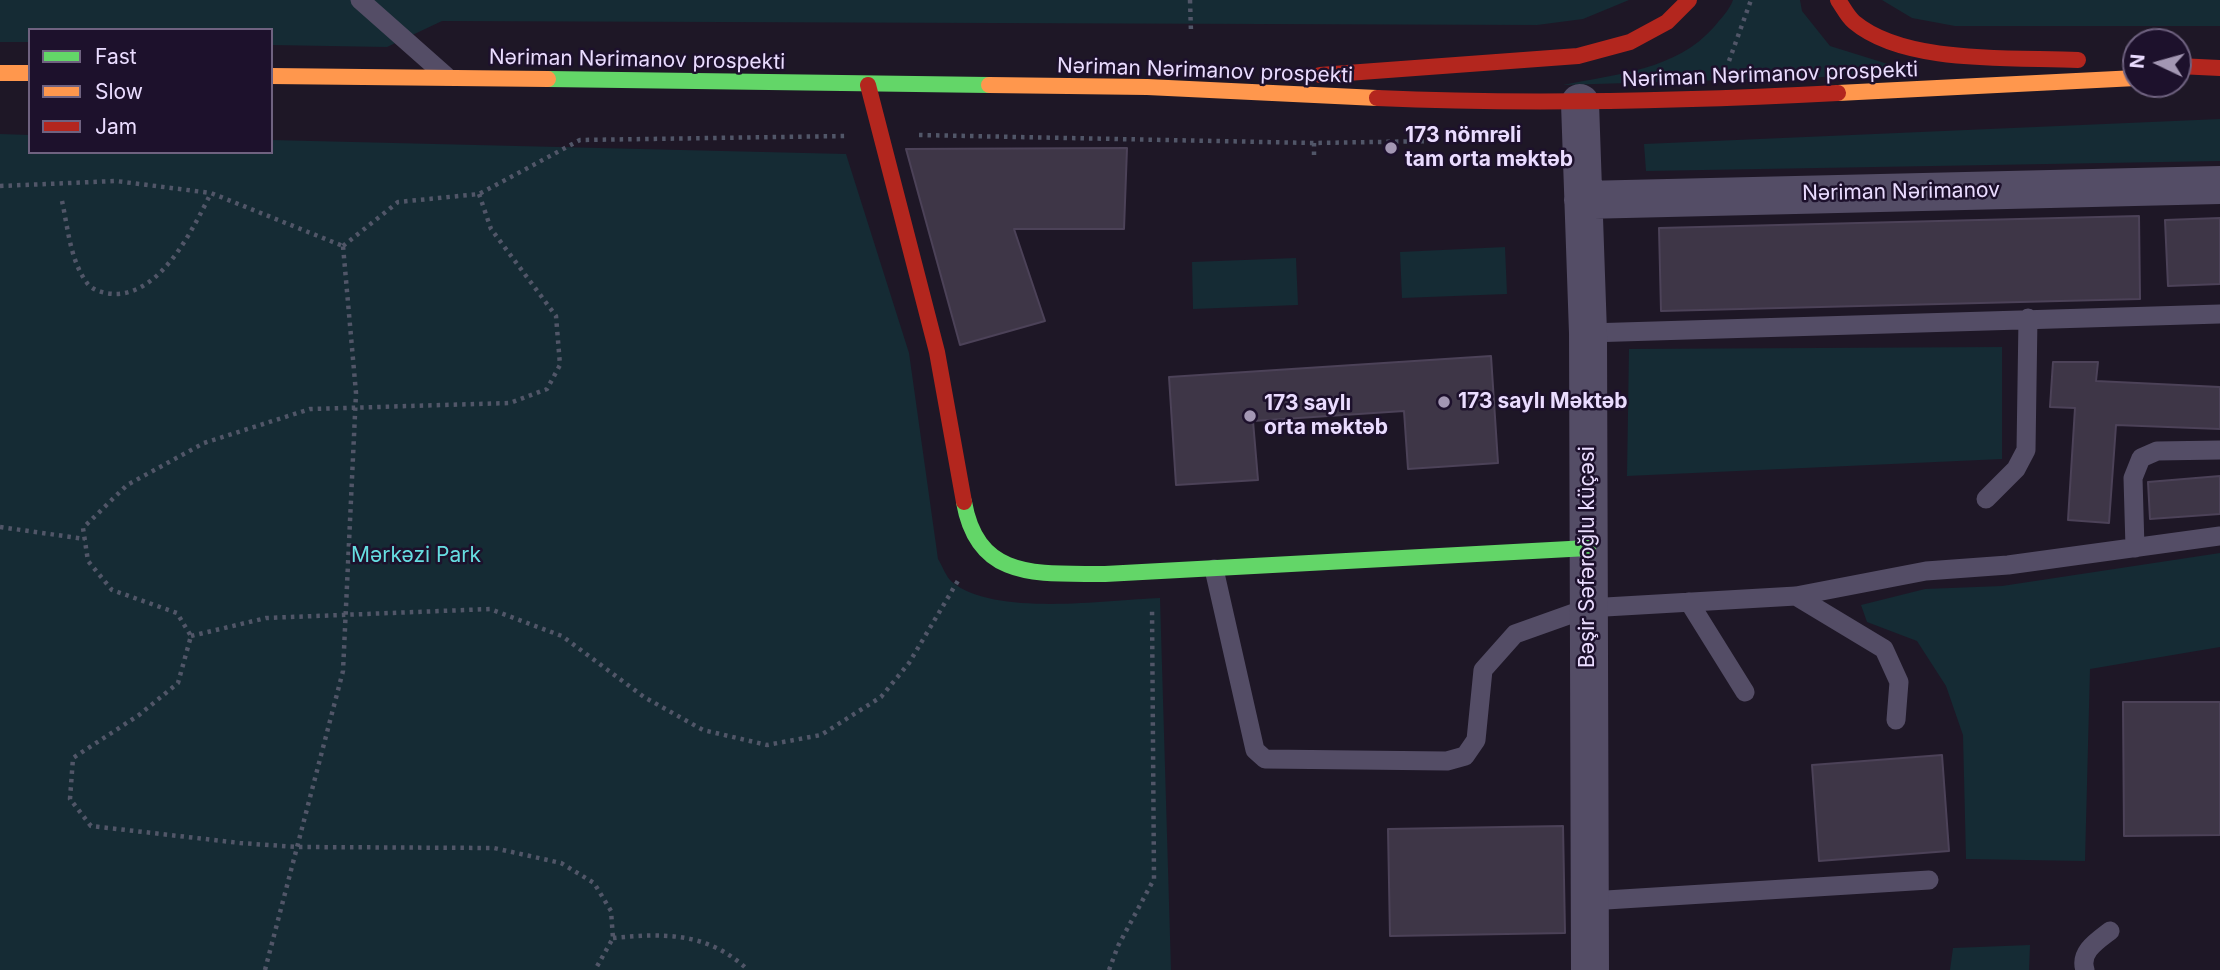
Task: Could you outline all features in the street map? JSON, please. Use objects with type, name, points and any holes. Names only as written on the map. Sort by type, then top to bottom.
[{"type":"main road","points":[[1147,87],[1578,56],[1630,43],[1667,22],[1689,0]]},
{"type":"main road","points":[[1838,0],[1853,21],[1887,40],[1928,50],[2122,63]]},
{"type":"main road","points":[[2192,67],[2220,68]]},
{"type":"main road","points":[[0,73],[28,73]]},
{"type":"main road","points":[[2192,75],[2220,74]]},
{"type":"main road","name":"Nəriman Nərimanov prospekti","points":[[273,76],[1147,87],[1483,103],[1728,99],[2122,79]]},
{"type":"main road","points":[[868,85],[937,352],[967,520],[977,541],[989,556],[1013,569],[1047,573],[1214,569],[1588,548]]},
{"type":"street","name":"Bəşir Səfəroğlu küçəsi","points":[[1580,103],[1588,333],[1590,970]]},
{"type":"street","name":"Nəriman Nərimanov","points":[[1583,200],[2220,184]]},
{"type":"lane","points":[[360,0],[448,78]]},
{"type":"lane","points":[[1588,333],[2220,314]]},
{"type":"lane","points":[[1986,499],[2016,469],[2026,450],[2028,318]]},
{"type":"lane","points":[[2135,548],[2133,478],[2141,458],[2157,451],[2220,450]]},
{"type":"lane","points":[[1214,569],[1255,750],[1265,759],[1447,761],[1465,756],[1476,740],[1483,670],[1515,634],[1588,608],[1796,596],[1926,571],[2008,565],[2220,536]]},
{"type":"lane","points":[[1796,596],[1884,649],[1899,682],[1896,720]]},
{"type":"lane","points":[[1689,602],[1745,692]]},
{"type":"lane","points":[[1590,901],[1929,880]]},
{"type":"lane","points":[[2085,970],[2082,964],[2087,950],[2109,931]]},
{"type":"path","points":[[1190,0],[1191,32]]},
{"type":"path","points":[[1727,65],[1751,0]]},
{"type":"path","points":[[908,134],[1314,143],[1438,141]]},
{"type":"path","points":[[343,246],[398,202],[479,194],[580,140],[856,136]]},
{"type":"path","points":[[1314,143],[1314,158]]},
{"type":"path","points":[[0,186],[116,181],[211,193],[343,246]]},
{"type":"path","points":[[62,201],[74,260],[88,285],[106,294],[129,294],[154,277],[187,240],[211,193]]},
{"type":"path","points":[[479,194],[491,229],[556,316],[560,365],[547,389],[510,403],[310,409],[204,443],[127,485],[83,528],[88,561],[112,590],[177,613],[191,636],[178,683],[139,715],[73,758],[70,799],[91,826],[240,844],[494,848],[561,863],[594,883],[611,911],[613,938],[595,970]]},
{"type":"path","points":[[265,970],[343,671],[356,406],[343,246]]},
{"type":"path","points":[[0,527],[85,539]]},
{"type":"path","points":[[191,636],[266,618],[490,609],[562,636],[644,697],[703,730],[767,745],[821,735],[881,697],[909,663],[964,570]]},
{"type":"path","points":[[1109,970],[1118,946],[1153,879],[1152,600]]},
{"type":"path","points":[[613,938],[663,933],[704,942],[748,970]]},
{"type":"green space","points":[[0,0],[1629,0],[1583,19],[1537,25],[442,21],[387,47],[273,45],[273,28],[28,28],[28,42],[0,42]]},
{"type":"green space","points":[[1733,0],[1800,0],[1802,11],[1830,46],[1920,74],[1563,85],[1644,68],[1682,53],[1714,27]]},
{"type":"green space","points":[[1882,0],[2220,0],[2220,26],[1955,26],[1912,18]]},
{"type":"green space","points":[[2220,119],[2220,161],[1646,171],[1644,144]]},
{"type":"green space","name":"Mərkəzi Park","points":[[0,134],[28,135],[28,154],[273,154],[273,140],[846,154],[909,353],[938,559],[948,577],[971,593],[995,600],[1022,603],[1082,603],[1160,598],[1171,970],[0,970]]},
{"type":"green space","points":[[1505,247],[1507,294],[1402,298],[1400,252]]},
{"type":"green space","points":[[1296,258],[1298,305],[1193,309],[1192,262]]},
{"type":"green space","points":[[2002,347],[2002,459],[1627,476],[1629,349]]},
{"type":"green space","points":[[2220,553],[2220,647],[2090,669],[2085,861],[1966,859],[1963,735],[1946,686],[1917,641],[1867,622],[1861,605],[1925,589],[2002,586]]},
{"type":"green space","points":[[2030,945],[2029,970],[1950,970],[1953,948]]},
{"type":"building","points":[[1127,148],[1124,229],[1014,229],[1045,321],[960,345],[906,149]]},
{"type":"building","points":[[2139,216],[2140,299],[1661,311],[1659,228]]},
{"type":"building","points":[[2220,218],[2220,284],[2168,286],[2165,220]]},
{"type":"building","name":"173 saylı orta məktəb","points":[[1491,356],[1498,463],[1408,469],[1404,411],[1253,421],[1258,480],[1176,485],[1169,377]]},
{"type":"building","points":[[2053,362],[2098,362],[2096,381],[2220,387],[2220,429],[2116,425],[2109,523],[2068,520],[2075,408],[2050,407]]},
{"type":"building","points":[[2220,476],[2220,514],[2150,519],[2148,482]]},
{"type":"building","points":[[2123,702],[2220,702],[2220,835],[2124,836]]},
{"type":"building","points":[[1942,755],[1949,851],[1819,861],[1812,765]]},
{"type":"building","points":[[1563,826],[1565,933],[1390,936],[1388,829]]},
{"type":"traffic: fast","points":[[548,79],[989,85]]},
{"type":"traffic: fast","points":[[964,502],[971,528],[983,547],[998,560],[1015,568],[1058,574],[1105,574],[1588,548]]},
{"type":"traffic: slow","points":[[0,73],[28,73]]},
{"type":"traffic: slow","points":[[273,76],[548,79]]},
{"type":"traffic: slow","points":[[1838,93],[2122,79]]},
{"type":"traffic: slow","points":[[989,85],[1147,87],[1377,98]]},
{"type":"traffic: jam","points":[[1320,75],[1578,56],[1630,42],[1667,22],[1689,0]]},
{"type":"traffic: jam","points":[[1838,0],[1854,22],[1876,36],[1902,46],[1961,56],[2078,60]]},
{"type":"traffic: jam","points":[[2192,67],[2220,68]]},
{"type":"traffic: jam","points":[[868,85],[937,352],[964,502]]},
{"type":"traffic: jam","points":[[1377,98],[1608,101],[1838,93]]},
{"type":"place","name":"173 nömrəli tam orta məktəb","points":[[1391,148]]},
{"type":"place","name":"173 saylı Məktəb","points":[[1444,402]]},
{"type":"place","name":"173 saylı orta məktəb","points":[[1250,416]]}]
